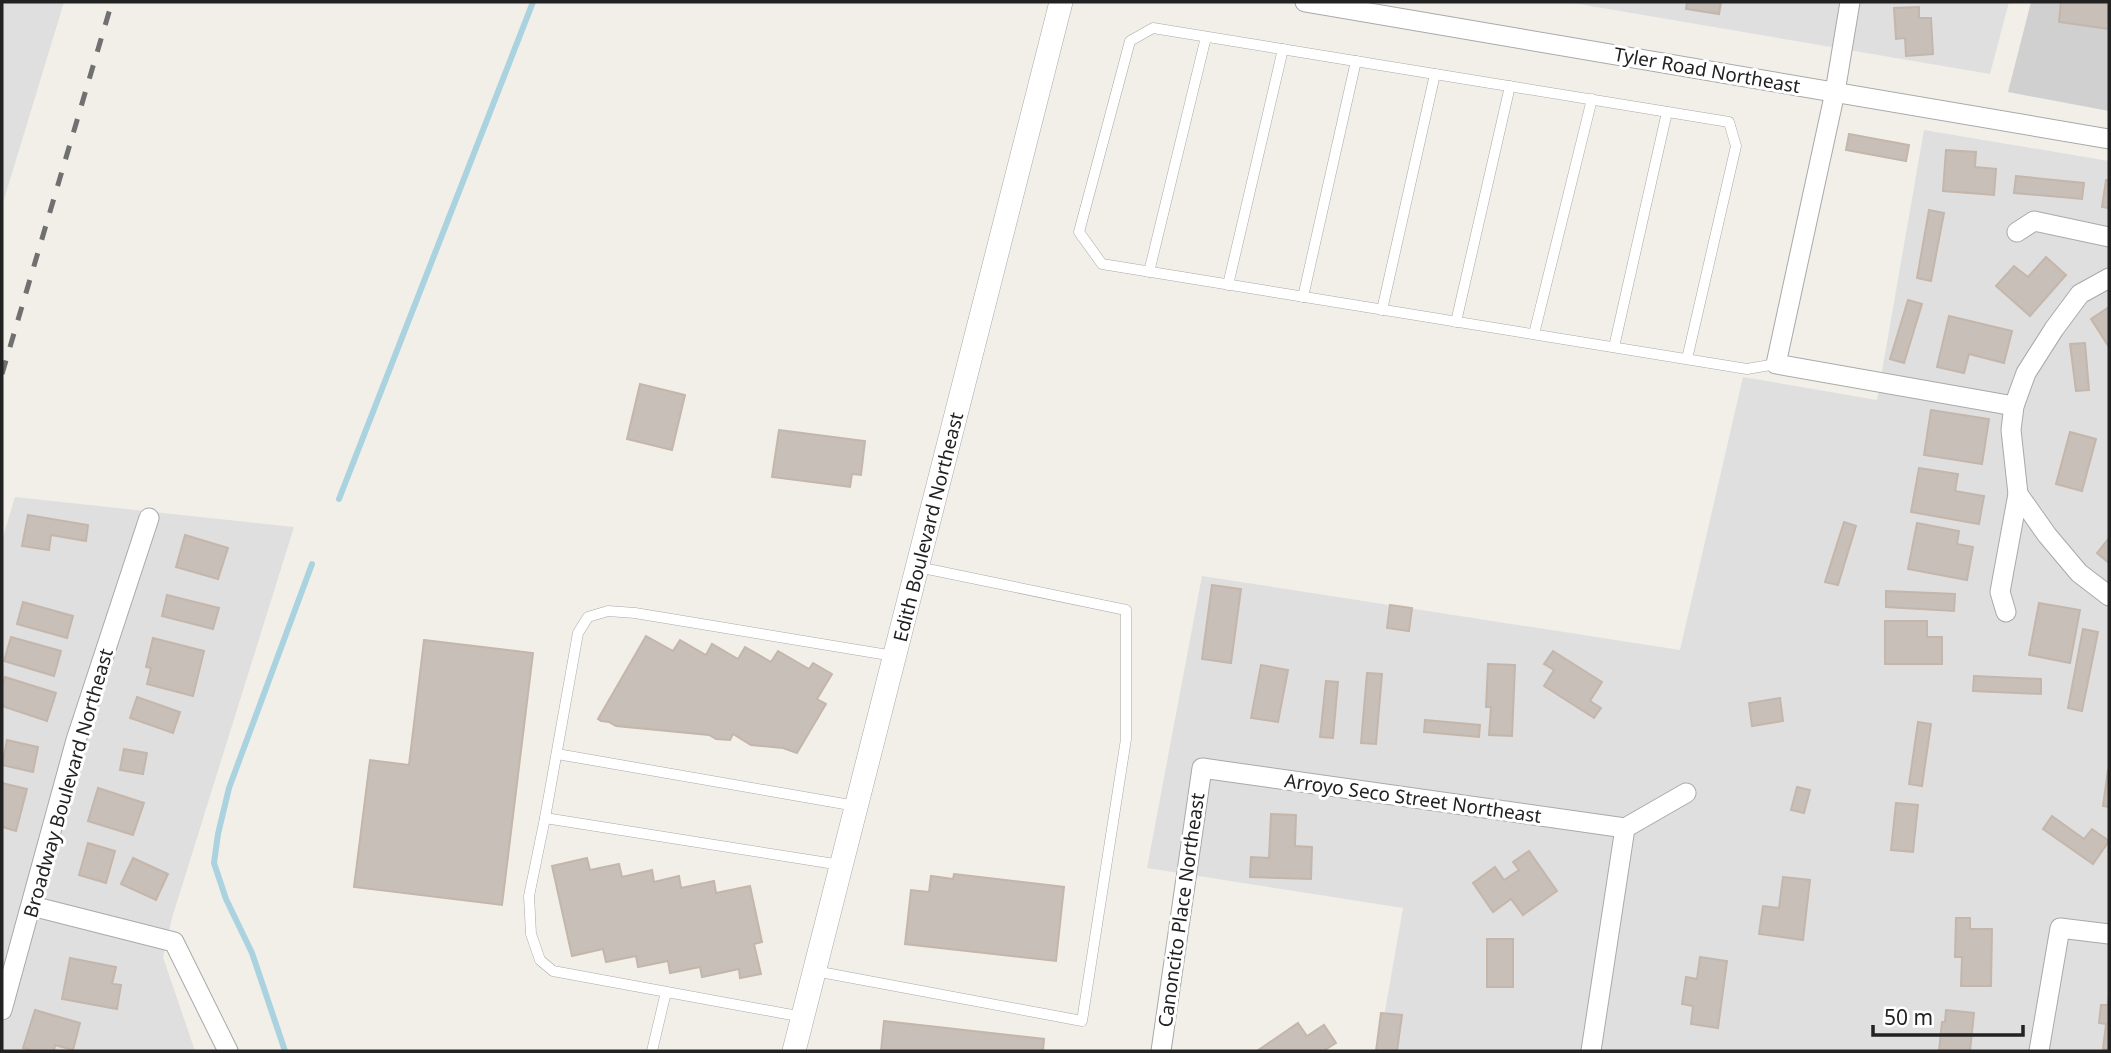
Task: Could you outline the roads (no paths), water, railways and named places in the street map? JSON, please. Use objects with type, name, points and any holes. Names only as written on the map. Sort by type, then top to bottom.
[{"type":"street","name":"Edith Boulevard Northeast","points":[[794,1051],[1061,2]]},
{"type":"street","name":"Tyler Road Northeast","points":[[1305,2],[2109,139]]},
{"type":"street","points":[[1850,2],[1835,92],[1776,364],[2014,407]]},
{"type":"street","points":[[2017,232],[2034,221],[2109,237]]},
{"type":"street","points":[[2006,612],[2000,592],[2018,494],[2011,430],[2014,407],[2026,373],[2054,329],[2080,294],[2109,278]]},
{"type":"street","points":[[2018,494],[2047,535],[2079,573],[2109,596]]},
{"type":"street","name":"Broadway Boulevard Northeast","points":[[2,1010],[76,740],[149,518]]},
{"type":"street","name":"Arroyo Seco Street Northeast","points":[[1202,768],[1625,828]]},
{"type":"street","name":"Canoncito Place Northeast","points":[[1161,1051],[1202,768]]},
{"type":"street","points":[[1591,1051],[1625,828],[1686,793]]},
{"type":"street","points":[[32,906],[174,942],[228,1051]]},
{"type":"street","points":[[2039,1051],[2060,928],[2109,934]]},
{"type":"lane","points":[[1686,359],[1736,146],[1729,122],[1153,28],[1130,41],[1079,232],[1102,264],[1747,369],[1776,364]]},
{"type":"lane","points":[[1149,272],[1206,37]]},
{"type":"lane","points":[[1228,285],[1283,49]]},
{"type":"lane","points":[[1303,297],[1356,61]]},
{"type":"lane","points":[[1382,310],[1435,74]]},
{"type":"lane","points":[[1456,322],[1510,86]]},
{"type":"lane","points":[[1534,334],[1592,99]]},
{"type":"lane","points":[[1615,347],[1667,112]]},
{"type":"lane","points":[[815,971],[1082,1021],[1126,740],[1126,610],[918,567]]},
{"type":"lane","points":[[803,1017],[553,971],[540,960],[531,934],[529,896],[578,633],[588,617],[608,611],[635,613],[895,656]]},
{"type":"lane","points":[[556,754],[857,806]]},
{"type":"lane","points":[[545,818],[842,865]]},
{"type":"lane","points":[[652,1051],[666,992]]},
{"type":"waterway","points":[[339,499],[533,2]]},
{"type":"waterway","points":[[285,1051],[252,953],[226,899],[214,863],[229,788],[312,564]]},
{"type":"railway","points":[[2,374],[112,2]]}]
